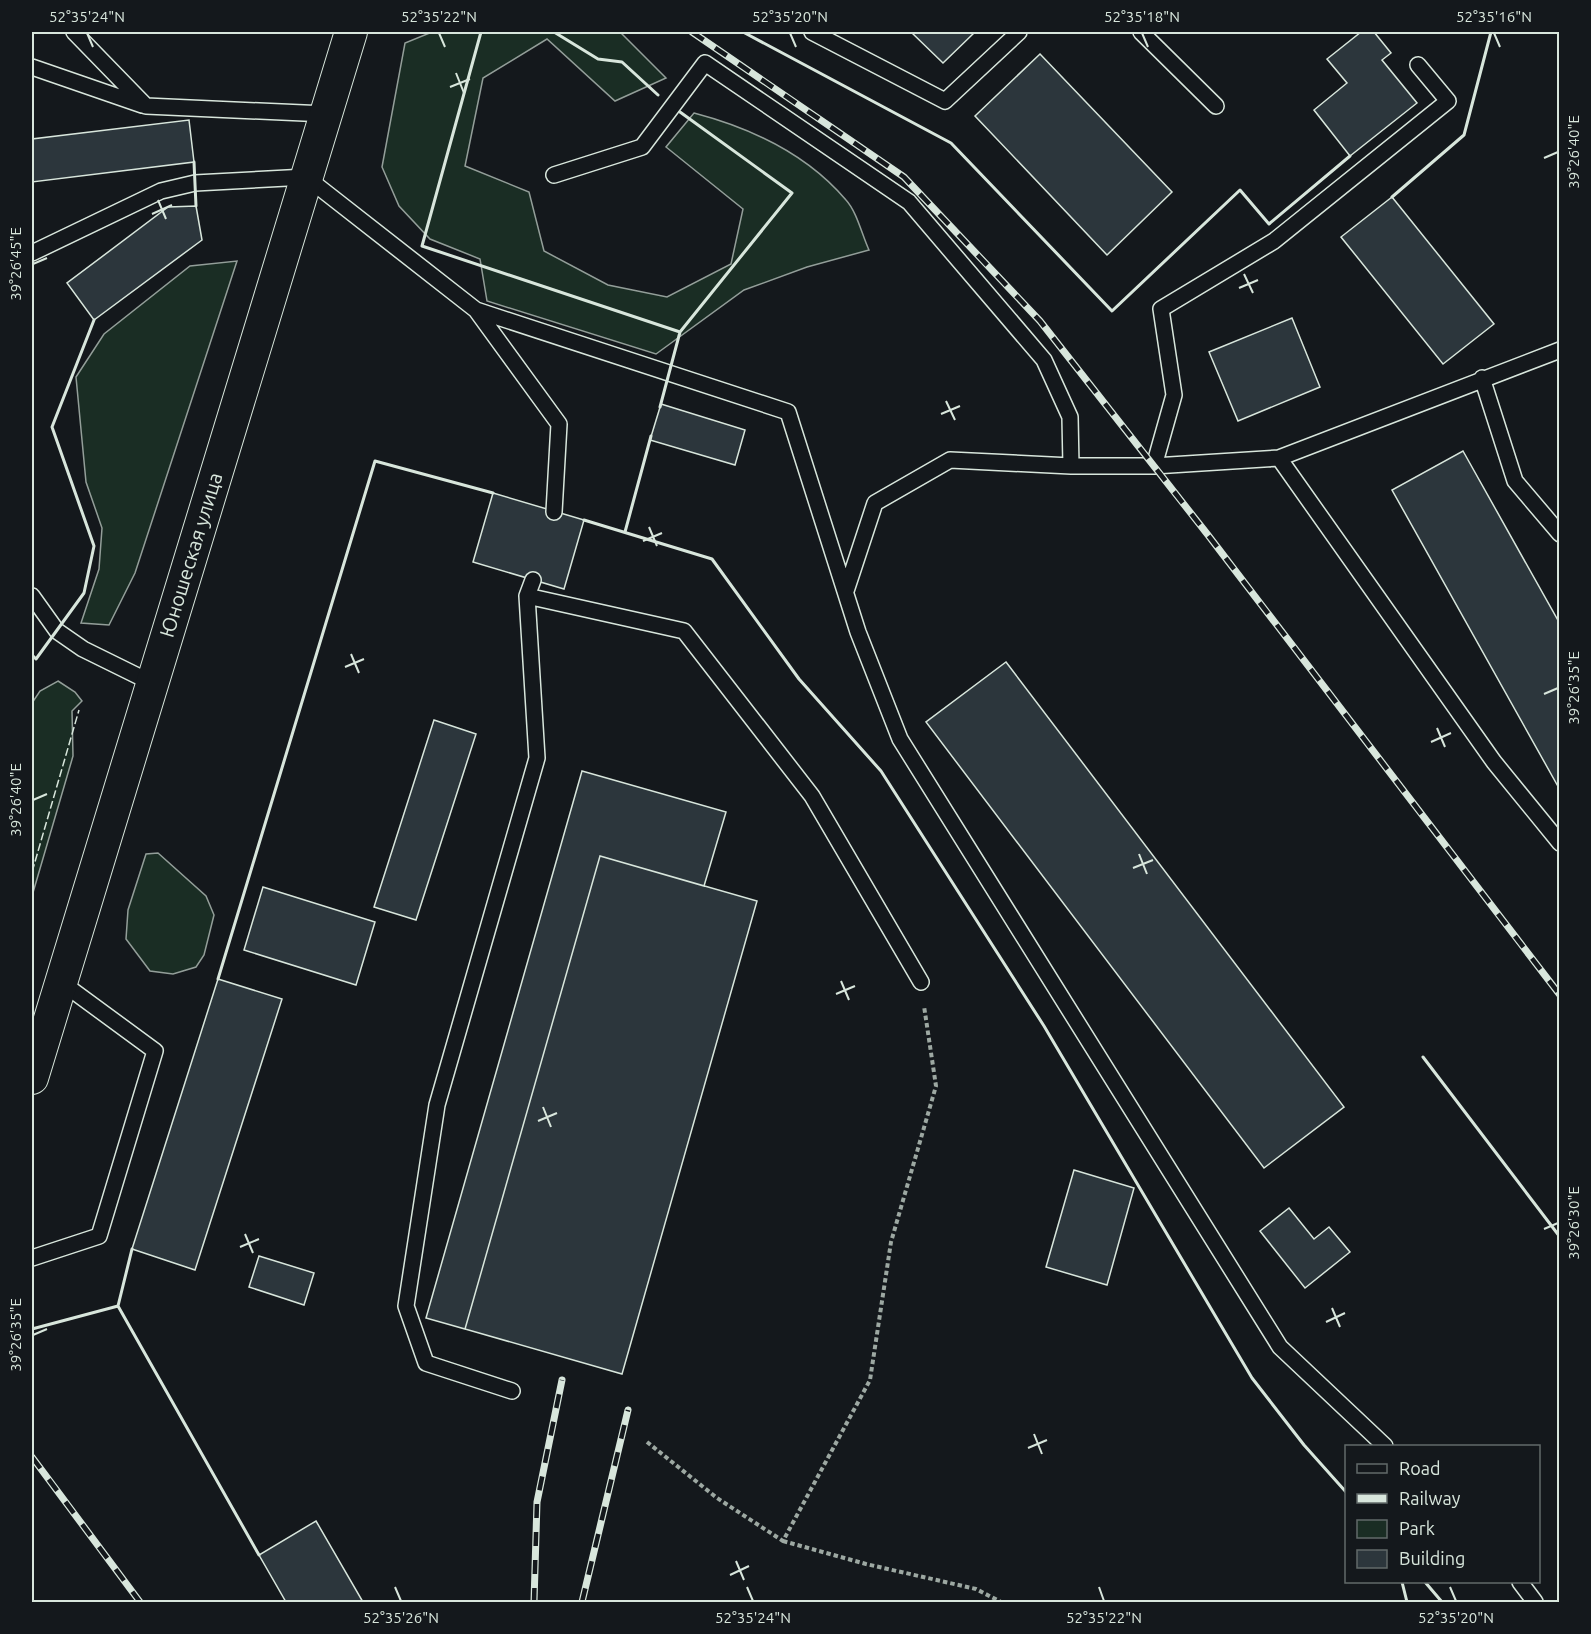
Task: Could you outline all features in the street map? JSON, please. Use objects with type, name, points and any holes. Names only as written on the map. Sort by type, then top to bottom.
[{"type":"street","name":"Юношеская улица","points":[[32,1078],[351,32]]},
{"type":"lane","points":[[74,32],[146,106]]},
{"type":"lane","points":[[812,32],[945,100],[1019,32]]},
{"type":"lane","points":[[1141,32],[1215,106]]},
{"type":"lane","points":[[554,175],[642,147],[705,63],[909,201],[1044,360],[1070,417],[1071,465]]},
{"type":"lane","points":[[1154,466],[1174,395],[1161,309],[1274,241],[1448,101],[1419,65]]},
{"type":"lane","points":[[32,67],[146,106],[326,114]]},
{"type":"lane","points":[[32,253],[161,191],[195,183],[306,177],[476,310],[559,424],[554,512]]},
{"type":"lane","points":[[476,310],[789,412],[846,591],[900,739],[1280,1347],[1384,1445]]},
{"type":"lane","points":[[846,591],[875,503],[950,460],[1154,466],[1279,458],[1482,378],[1560,350]]},
{"type":"lane","points":[[1482,378],[1515,481],[1560,534]]},
{"type":"lane","points":[[1279,458],[1494,762],[1560,843]]},
{"type":"lane","points":[[512,1391],[426,1363],[406,1306],[437,1105],[537,758],[527,596],[532,580]]},
{"type":"lane","points":[[32,596],[57,631],[83,649],[152,683]]},
{"type":"lane","points":[[527,596],[684,631],[812,796],[921,982]]},
{"type":"lane","points":[[32,1258],[99,1236],[154,1051],[61,982]]},
{"type":"lane","points":[[1521,1583],[1535,1602]]},
{"type":"path","points":[[783,1541],[870,1380],[891,1242],[936,1086],[921,982]]},
{"type":"path","points":[[647,1442],[717,1498],[783,1541],[866,1564],[976,1589],[1001,1602]]},
{"type":"green space","points":[[432,32],[620,32],[666,78],[615,101],[547,39],[483,78],[465,166],[529,192],[544,251],[608,285],[667,297],[731,264],[743,209],[666,147],[694,113],[757,135],[796,156],[814,169],[850,205],[869,250],[807,267],[744,290],[656,354],[487,301],[480,259],[430,239],[399,206],[382,167],[405,43]]},
{"type":"green space","points":[[237,261],[135,573],[109,625],[81,623],[99,569],[102,528],[86,482],[76,377],[104,334],[190,266]]},
{"type":"green space","points":[[58,681],[75,692],[82,701],[72,711],[73,756],[32,896],[32,703],[40,691]]},
{"type":"green space","points":[[158,853],[206,896],[214,915],[204,955],[196,967],[173,974],[150,971],[126,939],[128,910],[146,854]]},
{"type":"building","points":[[911,32],[975,32],[943,63]]},
{"type":"building","points":[[1361,32],[1374,32],[1391,53],[1382,60],[1417,103],[1350,156],[1314,110],[1347,83],[1327,59]]},
{"type":"building","points":[[1040,54],[1172,192],[1107,255],[975,116]]},
{"type":"building","points":[[189,120],[194,162],[32,182],[32,139]]},
{"type":"building","points":[[1392,197],[1494,324],[1443,364],[1341,237]]},
{"type":"building","points":[[196,206],[202,240],[94,320],[67,283],[168,207]]},
{"type":"building","points":[[1292,318],[1320,387],[1238,421],[1209,352]]},
{"type":"building","points":[[661,404],[745,430],[735,465],[650,440]]},
{"type":"building","points":[[1463,451],[1560,624],[1560,790],[1392,490]]},
{"type":"building","points":[[493,493],[584,520],[564,589],[473,562]]},
{"type":"building","points":[[1006,662],[1344,1107],[1264,1168],[926,722]]},
{"type":"building","points":[[434,720],[476,734],[416,920],[374,907]]},
{"type":"building","points":[[582,771],[726,812],[704,886],[600,856],[465,1329],[426,1318]]},
{"type":"building","points":[[600,856],[757,901],[622,1374],[465,1329]]},
{"type":"building","points":[[263,887],[375,922],[356,985],[244,950]]},
{"type":"building","points":[[218,979],[282,999],[195,1270],[132,1249]]},
{"type":"building","points":[[1074,1170],[1134,1188],[1107,1285],[1046,1267]]},
{"type":"building","points":[[1289,1208],[1314,1239],[1329,1227],[1350,1252],[1305,1288],[1260,1231]]},
{"type":"building","points":[[259,1256],[314,1273],[304,1305],[249,1287]]},
{"type":"building","points":[[316,1521],[363,1602],[286,1602],[259,1555]]},
{"type":"railway","points":[[692,32],[904,177],[1040,321],[1208,535],[1560,995]]},
{"type":"railway","points":[[534,1602],[537,1502],[562,1380]]},
{"type":"railway","points":[[582,1602],[628,1410]]},
{"type":"railway","points":[[32,1457],[140,1602]]},
{"type":"fence","points":[[32,872],[79,710]]},
{"type":"wall","points":[[481,32],[422,246],[680,332],[660,407]]},
{"type":"wall","points":[[554,32],[598,59],[622,62],[658,95]]},
{"type":"wall","points":[[743,32],[951,143],[1112,311],[1240,190],[1269,224],[1350,156]]},
{"type":"wall","points":[[1392,197],[1464,135],[1491,32]]},
{"type":"wall","points":[[680,112],[792,193],[680,332]]},
{"type":"wall","points":[[194,162],[196,206]]},
{"type":"wall","points":[[32,655],[36,659],[84,593],[94,546],[52,427],[94,320]]},
{"type":"wall","points":[[625,532],[651,436]]},
{"type":"wall","points":[[218,979],[375,461],[493,493]]},
{"type":"wall","points":[[584,520],[712,559],[799,679],[881,771],[1044,1026],[1252,1378],[1304,1445],[1345,1491]]},
{"type":"wall","points":[[1423,1057],[1560,1237]]},
{"type":"wall","points":[[132,1249],[118,1306],[259,1555]]},
{"type":"wall","points":[[32,1329],[118,1306]]},
{"type":"wall","points":[[1402,1583],[1407,1602]]},
{"type":"wall","points":[[1426,1583],[1442,1602]]}]
